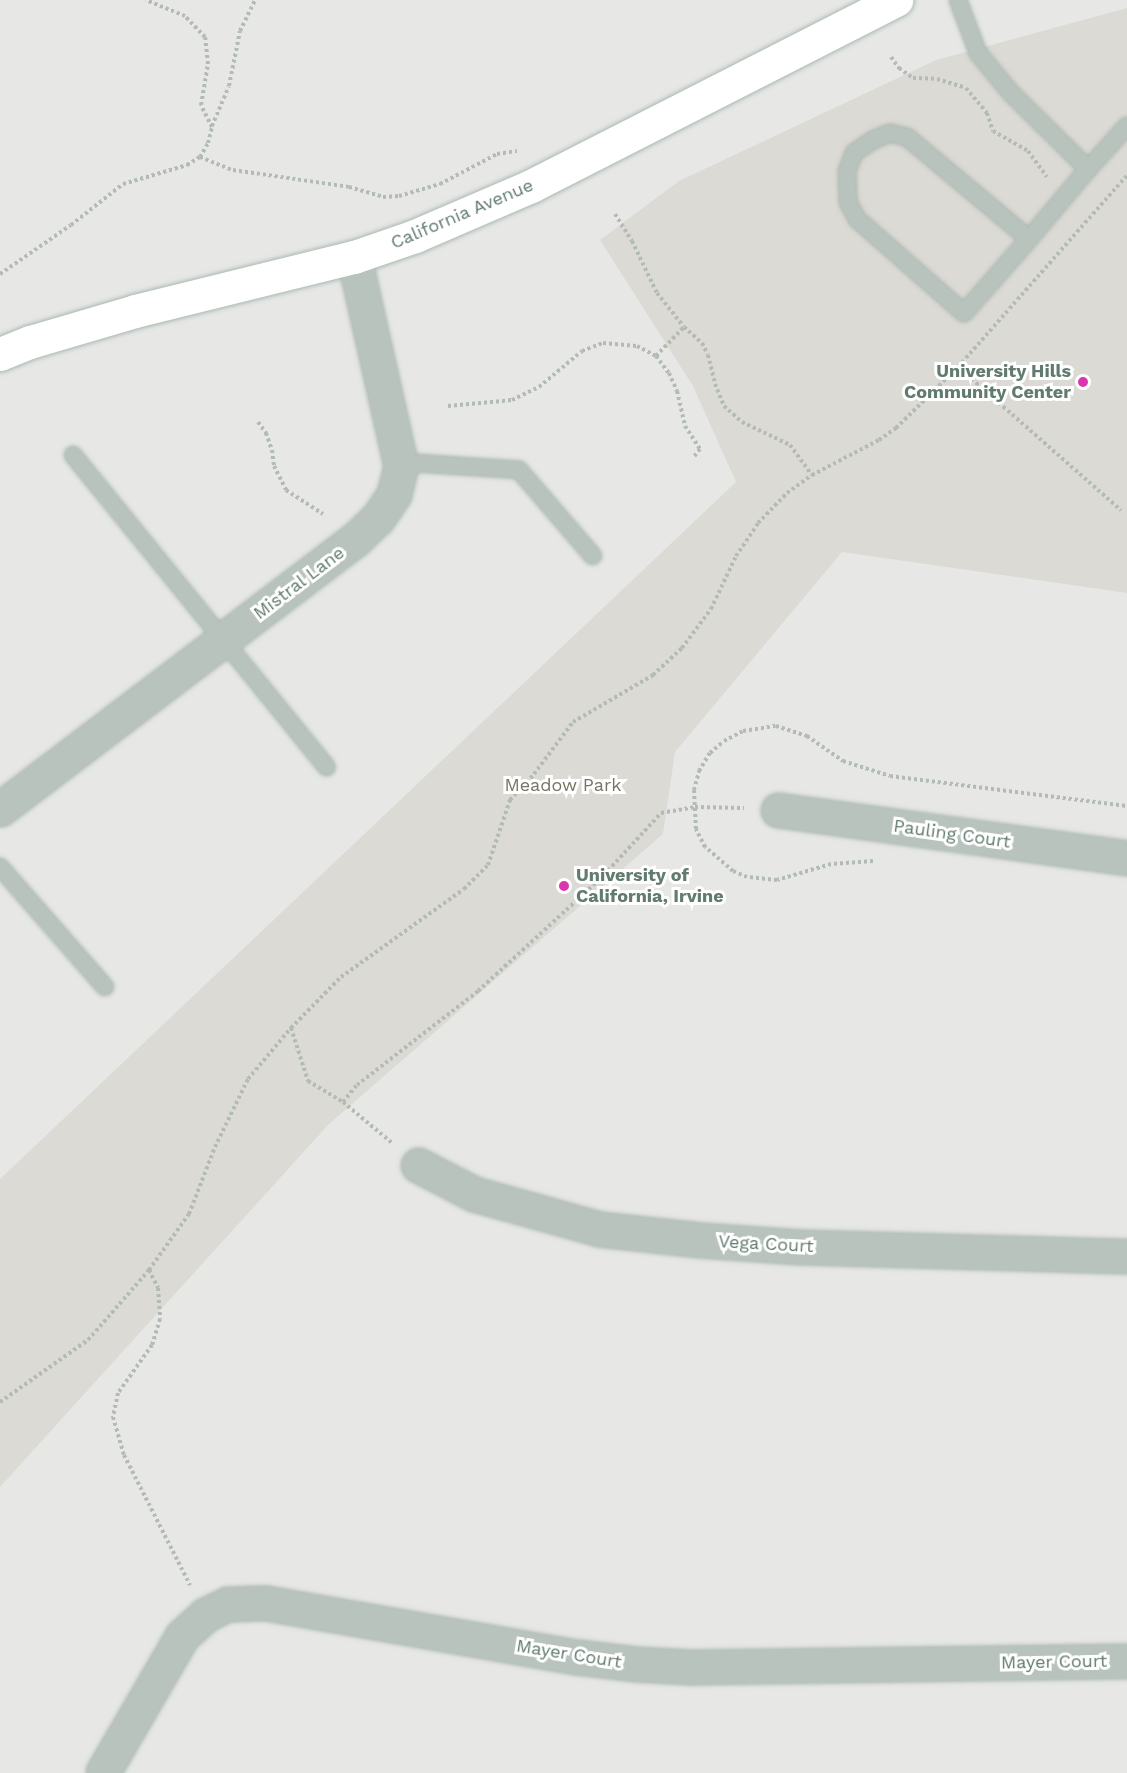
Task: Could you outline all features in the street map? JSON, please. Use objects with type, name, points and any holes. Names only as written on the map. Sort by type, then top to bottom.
[{"type":"street","name":"California Avenue","points":[[0,354],[30,342],[135,311],[354,256],[416,236],[531,186],[896,0]]},
{"type":"street","name":"Mistral Lane","points":[[0,809],[356,539],[378,518],[394,494],[400,462],[354,256]]},
{"type":"street","name":"Pauling Court","points":[[778,810],[1127,858]]},
{"type":"street","name":"Vega Court","points":[[418,1165],[474,1194],[599,1228],[700,1240],[801,1247],[1127,1256]]},
{"type":"street","name":"Mayer Court","points":[[102,1772],[182,1636],[205,1615],[228,1604],[266,1603],[577,1657],[692,1668],[1127,1661]]},
{"type":"lane","points":[[958,0],[978,52],[1010,92],[1088,169]]},
{"type":"lane","points":[[1029,239],[907,137],[890,133],[873,140],[854,153],[847,171],[848,202],[857,219],[964,313],[1029,239],[1088,169],[1127,126]]},
{"type":"lane","points":[[73,455],[327,767]]},
{"type":"lane","points":[[400,462],[519,470],[593,556]]},
{"type":"lane","points":[[0,867],[105,987]]},
{"type":"path","points":[[146,0],[185,16],[205,37],[208,64],[201,105],[212,127]]},
{"type":"path","points":[[0,274],[71,225],[123,184],[187,165],[200,157],[208,143],[229,86],[240,31],[255,0]]},
{"type":"path","points":[[891,57],[898,68],[914,78],[937,79],[966,88],[987,113],[993,131],[1028,151],[1064,197]]},
{"type":"path","points":[[200,157],[233,170],[349,187],[383,196],[399,196],[440,184],[497,154],[524,150]]},
{"type":"path","points":[[0,1402],[48,1371],[87,1340],[149,1270],[189,1214],[215,1148],[248,1079],[291,1028],[340,977],[464,890],[488,865],[510,800],[534,774],[573,722],[653,675],[682,648],[711,609],[736,556],[758,523],[787,493],[812,475],[888,434],[958,367],[1127,175]]},
{"type":"path","points":[[615,214],[632,241],[657,293],[684,327],[702,343],[724,406],[742,422],[790,445],[812,475]]},
{"type":"path","points":[[656,356],[684,327]]},
{"type":"path","points":[[448,406],[512,400],[539,387],[582,351],[603,343],[637,346],[656,356],[669,373],[677,391],[685,426],[700,449],[693,458]]},
{"type":"path","points":[[958,367],[1121,510]]},
{"type":"path","points":[[258,422],[266,433],[272,450],[274,466],[286,490],[323,514]]},
{"type":"path","points":[[343,1102],[357,1085],[478,991],[604,875],[661,813],[695,807],[778,810]]},
{"type":"path","points":[[291,1028],[308,1080],[343,1102],[418,1165]]},
{"type":"path","points":[[149,1270],[158,1288],[160,1319],[152,1345],[118,1393],[113,1417],[124,1455],[205,1615]]},
{"type":"shaded area","name":"University of California, Irvine","points":[[0,0],[1127,0],[1127,1773],[0,1773]]},
{"type":"green space","name":"Meadow Park","points":[[1127,8],[1127,593],[842,552],[675,752],[663,834],[329,1124],[0,1487],[0,1179],[736,482],[693,386],[600,240],[679,181],[936,60]]},
{"type":"place","name":"University Hills Community Center","points":[[1083,382]]},
{"type":"place","name":"University of California, Irvine","points":[[564,886]]}]
